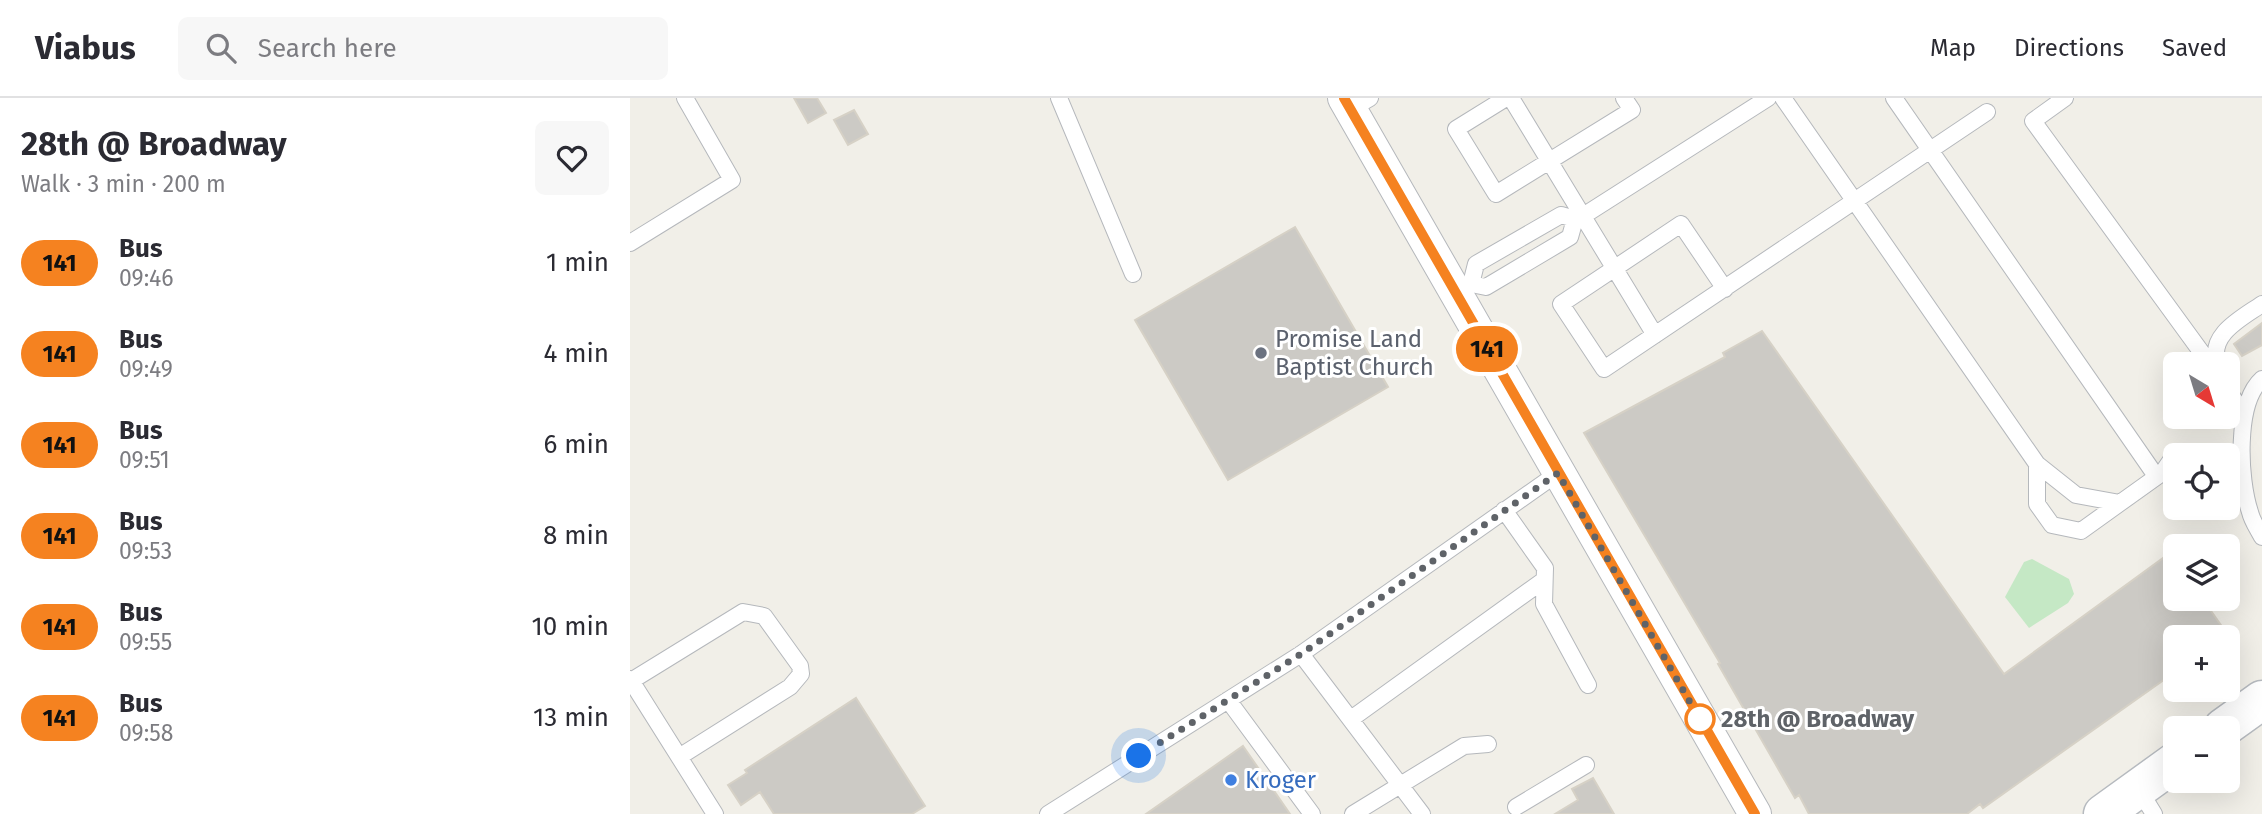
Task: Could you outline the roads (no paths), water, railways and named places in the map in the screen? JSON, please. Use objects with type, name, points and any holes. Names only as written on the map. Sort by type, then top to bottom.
[{"type":"street","points":[[1355,102],[1463,289],[1558,473],[1755,814]]},
{"type":"street","points":[[2240,716],[2262,700]]},
{"type":"street","points":[[2102,814],[2146,801],[2163,778]]},
{"type":"lane","points":[[630,243],[732,180],[685,98]]},
{"type":"lane","points":[[1059,98],[1133,274]]},
{"type":"lane","points":[[1624,98],[1632,110],[1550,162],[1496,194],[1456,129],[1509,98],[1550,162],[1579,218],[1614,268],[1654,335]]},
{"type":"lane","points":[[1463,289],[1486,287],[1570,237],[1579,218],[1768,98]]},
{"type":"lane","points":[[1783,98],[2037,464],[2076,495],[2120,503]]},
{"type":"lane","points":[[1894,98],[2163,476]]},
{"type":"lane","points":[[2065,98],[2033,121],[2201,352]]},
{"type":"lane","points":[[1725,289],[1681,224],[1561,304],[1604,369],[1725,289],[1987,112]]},
{"type":"lane","points":[[1463,289],[1476,264],[1561,215],[1579,218]]},
{"type":"lane","points":[[2216,352],[2222,332],[2262,304]]},
{"type":"lane","points":[[2238,443],[2252,387],[2262,379]]},
{"type":"lane","points":[[2240,410],[2244,417]]},
{"type":"lane","points":[[2037,464],[2037,504],[2052,525],[2081,531],[2120,503],[2163,478]]},
{"type":"lane","points":[[1048,814],[1301,654],[1558,473]]},
{"type":"lane","points":[[2240,477],[2249,512],[2262,537]]},
{"type":"lane","points":[[1504,510],[1545,568],[1544,604],[1588,685]]},
{"type":"lane","points":[[1352,719],[1544,580]]},
{"type":"lane","points":[[679,757],[790,687],[801,674],[800,666],[764,616],[743,612],[630,680],[715,814]]},
{"type":"lane","points":[[1301,654],[1422,814]]},
{"type":"lane","points":[[1228,700],[1312,814]]},
{"type":"lane","points":[[1353,814],[1399,783],[1464,746],[1488,744]]},
{"type":"lane","points":[[1516,807],[1586,765]]},
{"type":"place","name":"Promise Land Baptist Church","points":[[1261,353]]},
{"type":"place","name":"28th @ Broadway","points":[[1700,719]]},
{"type":"place","name":"Kroger","points":[[1231,780]]}]
